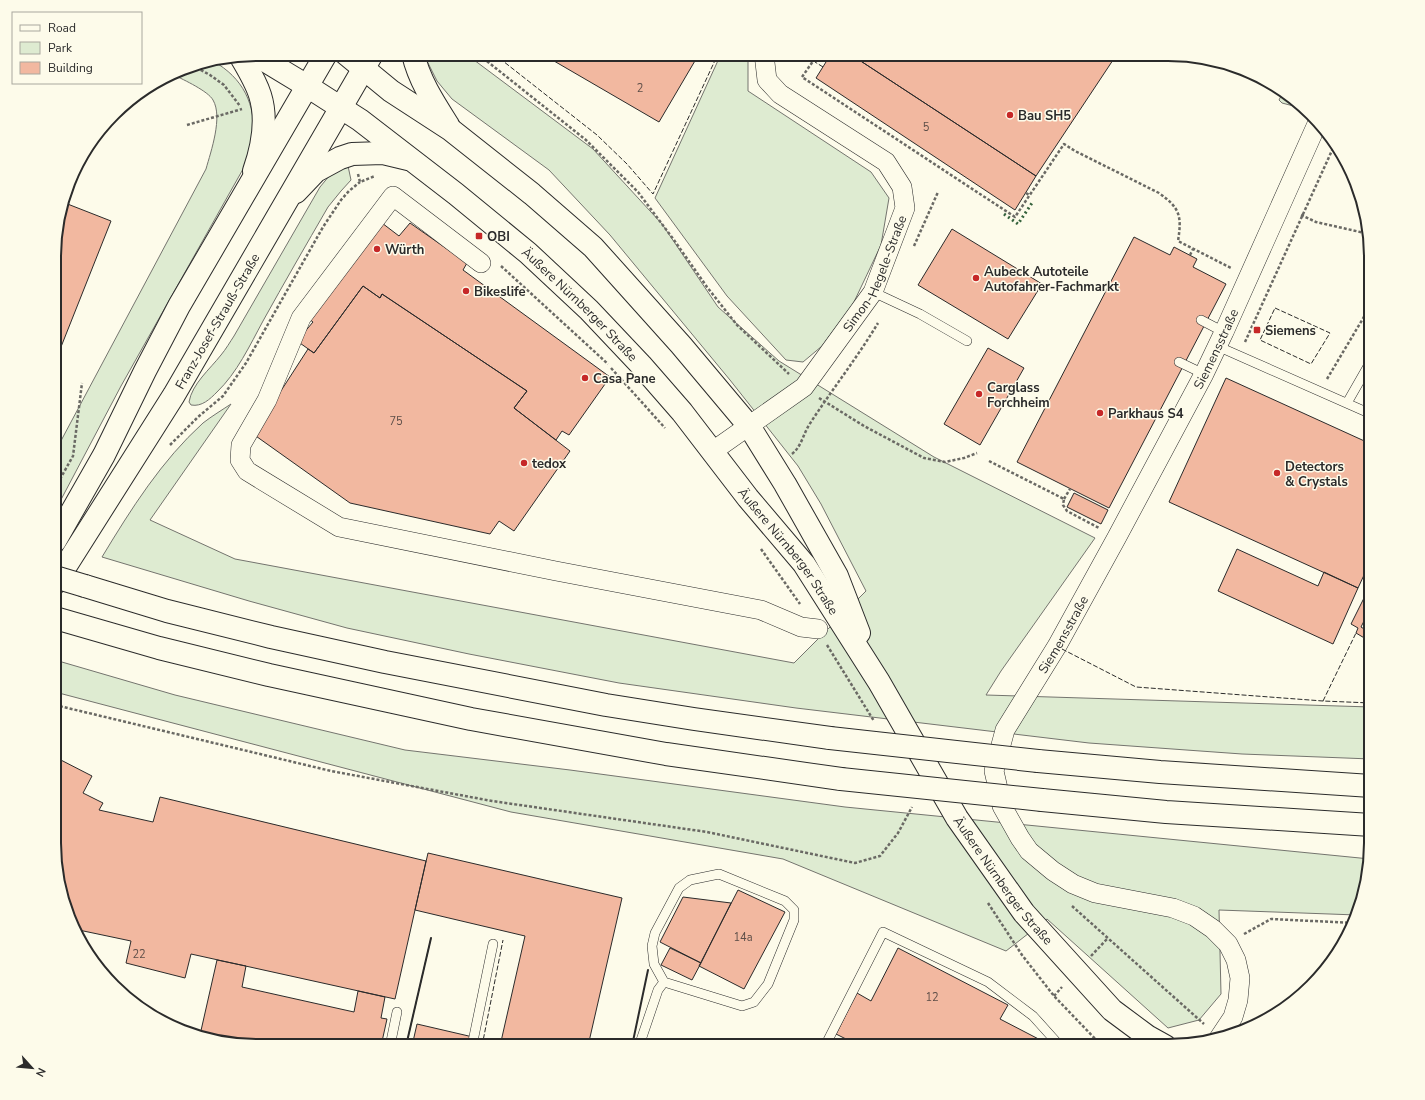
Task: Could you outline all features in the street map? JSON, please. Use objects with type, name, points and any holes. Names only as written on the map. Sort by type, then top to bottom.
[{"type":"main road","points":[[243,61],[260,94],[262,104],[263,136],[259,156],[250,183]]},
{"type":"main road","name":"Äußere Nürnberger Straße","points":[[266,61],[360,120],[415,161],[495,225],[528,253],[589,310],[641,364],[682,412],[748,498],[804,564],[879,682],[957,818],[1024,913],[1112,1010],[1152,1039]]},
{"type":"main road","points":[[61,530],[104,455],[178,306],[322,61]]},
{"type":"main road","name":"Äußere Nürnberger Straße","points":[[368,61],[391,91],[451,130],[532,194],[593,247],[681,345],[749,426],[785,484],[837,576],[879,682]]},
{"type":"main road","name":"Franz-Josef-Strauß-Straße","points":[[61,573],[174,394],[368,61]]},
{"type":"main road","points":[[414,61],[428,93],[451,130]]},
{"type":"main road","points":[[286,203],[316,171],[340,158],[352,154],[383,153],[415,161]]},
{"type":"main road","points":[[61,579],[167,611],[271,637],[385,662],[606,705],[694,719],[830,738],[1038,761],[1160,772],[1364,786]]},
{"type":"main road","points":[[61,620],[159,648],[269,675],[470,719],[666,754],[841,779],[1042,800],[1166,812],[1364,825]]},
{"type":"street","name":"Simon-Hegele-Straße","points":[[713,451],[804,388],[873,292],[905,208],[902,187],[886,162],[780,94],[767,80],[765,61]]},
{"type":"street","name":"Siemensstraße","points":[[1224,1031],[1233,1017],[1238,1000],[1240,978],[1236,960],[1228,944],[1213,928],[1194,916],[1173,908],[1095,893],[1073,884],[1053,871],[1029,851],[1002,806],[994,771],[1005,730],[1056,646],[1117,537],[1204,374],[1315,128]]},
{"type":"street","points":[[490,264],[393,196],[301,318],[267,400],[241,445],[240,460],[247,471],[339,527],[556,571],[761,610],[802,627],[818,630]]},
{"type":"lane","points":[[873,292],[920,314],[967,341]]},
{"type":"lane","points":[[1201,320],[1239,356],[1364,411]]},
{"type":"lane","points":[[1179,362],[1204,374]]},
{"type":"lane","points":[[1347,403],[1364,373]]},
{"type":"lane","points":[[719,874],[785,901],[794,910],[794,920],[768,984],[754,1002],[742,1006],[664,982],[654,964],[652,946],[655,933],[679,888],[690,880],[719,874]]},
{"type":"lane","points":[[829,1039],[883,932],[988,982],[1033,1016],[1054,1039]]},
{"type":"lane","points":[[473,1039],[493,944]]},
{"type":"lane","points":[[641,1039],[658,990],[664,982]]},
{"type":"lane","points":[[391,1039],[397,1012]]},
{"type":"path","points":[[487,61],[586,140],[638,192],[707,287],[737,325],[804,388],[864,426],[924,458],[945,462],[964,458],[976,453]]},
{"type":"path","points":[[813,61],[802,77],[1015,217],[1064,144],[1159,193],[1170,201],[1177,211],[1181,226],[1178,241],[1249,277]]},
{"type":"path","points":[[187,125],[242,109]]},
{"type":"path","points":[[1239,356],[1332,150]]},
{"type":"path","points":[[352,154],[360,182]]},
{"type":"path","points":[[165,451],[198,417],[223,396],[246,363],[337,205],[349,191],[360,182],[380,175]]},
{"type":"path","points":[[1280,206],[1316,222],[1362,232]]},
{"type":"path","points":[[1190,255],[1193,249]]},
{"type":"path","points":[[490,264],[608,364],[665,429]]},
{"type":"path","points":[[1319,391],[1364,316]]},
{"type":"path","points":[[61,477],[73,456],[82,383]]},
{"type":"path","points":[[989,461],[1064,499]]},
{"type":"path","points":[[1070,489],[1064,499],[1063,505],[1067,511],[1117,537]]},
{"type":"path","points":[[759,546],[818,630],[875,722]]},
{"type":"path","points":[[61,706],[332,771],[492,801],[707,832],[855,863],[880,856],[898,833],[912,807]]},
{"type":"path","points":[[1067,901],[1214,1033]]},
{"type":"path","points":[[987,902],[1022,955],[1054,996],[1095,1039]]},
{"type":"path","points":[[1228,944],[1271,919],[1347,923]]},
{"type":"green space","points":[[427,61],[475,61],[593,149],[662,224],[718,307],[779,361],[934,457],[1095,538],[1001,671],[986,695],[1364,707],[1364,759],[1242,754],[1089,743],[796,708],[619,683],[469,654],[347,628],[249,601],[102,557],[136,503],[174,453],[203,423],[231,404],[150,520],[235,559],[794,663],[866,591],[821,504],[798,466],[730,380],[610,235],[549,170],[452,99],[437,81]]},
{"type":"green space","points":[[718,61],[748,61],[748,91],[871,172],[889,198],[881,245],[853,304],[822,346],[803,362],[786,360],[727,296],[655,198]]},
{"type":"green space","points":[[218,65],[232,75],[240,84],[250,103],[253,126],[252,147],[247,162],[121,386],[61,500],[61,441],[206,169],[211,153],[216,125],[216,107],[213,100],[206,93],[179,77],[194,71]]},
{"type":"green space","points":[[1281,97],[1292,106],[1282,103],[1279,100]]},
{"type":"green space","points":[[348,166],[351,180],[328,207],[237,368],[209,400],[199,405],[191,405],[189,402],[194,389],[202,377],[223,353],[234,336],[320,187],[330,175]]},
{"type":"green space","points":[[61,662],[175,695],[405,750],[570,770],[845,807],[1364,858],[1360,882],[1350,915],[1219,910],[1221,994],[1199,1020],[1168,1028],[1047,919],[1006,951],[783,859],[511,812],[61,694]]},
{"type":"building","points":[[554,61],[695,61],[659,122]]},
{"type":"building","points":[[827,61],[861,61],[1036,176],[1015,210],[816,78]]},
{"type":"building","name":"Bau SH5","points":[[861,61],[1112,61],[1036,176]]},
{"type":"building","points":[[68,204],[111,221],[61,347],[61,244]]},
{"type":"building","points":[[382,223],[399,236],[410,223],[467,263],[463,270],[610,377],[569,435],[562,431],[556,440],[514,408],[527,391],[382,294],[380,298],[363,286],[314,353],[297,341],[313,322],[309,319]]},
{"type":"building","points":[[952,229],[1042,284],[1008,339],[918,285]]},
{"type":"building","name":"Parkhaus S4","points":[[1134,237],[1170,255],[1174,247],[1197,259],[1193,267],[1226,284],[1109,508],[1017,462]]},
{"type":"building","points":[[363,286],[380,298],[382,294],[527,391],[514,408],[570,451],[514,531],[499,521],[490,534],[350,503],[253,434],[308,349],[314,353]]},
{"type":"building","points":[[988,348],[1024,368],[980,445],[944,424]]},
{"type":"building","name":"Detectors & Crystals","points":[[1226,378],[1364,441],[1364,575],[1358,588],[1169,502]]},
{"type":"building","points":[[1074,493],[1108,510],[1101,524],[1067,507]]},
{"type":"building","points":[[1237,549],[1318,586],[1324,572],[1358,588],[1333,644],[1218,591]]},
{"type":"building","points":[[1364,598],[1364,621],[1361,627],[1364,629],[1364,638],[1356,633],[1358,628],[1351,624]]},
{"type":"building","points":[[61,760],[92,776],[83,793],[103,803],[99,810],[153,822],[160,797],[426,861],[395,999],[191,954],[185,978],[126,963],[131,941],[81,931],[71,906],[61,856]]},
{"type":"building","points":[[428,853],[622,898],[590,1039],[502,1039],[525,936],[415,910]]},
{"type":"building","points":[[738,890],[785,912],[744,989],[699,966]]},
{"type":"building","points":[[683,897],[731,903],[701,963],[660,942]]},
{"type":"building","points":[[670,948],[701,963],[692,980],[661,965]]},
{"type":"building","points":[[898,948],[1008,1005],[1000,1019],[1039,1039],[846,1039],[836,1034],[857,993],[871,1001]]},
{"type":"building","points":[[217,960],[246,966],[242,987],[354,1012],[358,991],[385,997],[381,1018],[387,1019],[383,1039],[244,1039],[201,1031]]},
{"type":"building","points":[[417,1024],[473,1037],[473,1039],[414,1039]]},
{"type":"hedge","points":[[1004,214],[1018,224],[1032,203]]},
{"type":"fence","points":[[503,61],[597,135],[627,164],[653,194],[715,61]]},
{"type":"fence","points":[[816,61],[823,67]]},
{"type":"fence","points":[[1275,308],[1330,333],[1311,364],[1260,340],[1275,308]]},
{"type":"fence","points":[[1323,701],[1356,633]]},
{"type":"fence","points":[[1062,649],[1136,687],[1364,703]]},
{"type":"fence","points":[[408,1039],[431,938]]},
{"type":"fence","points":[[483,1039],[503,940]]},
{"type":"wall","points":[[408,1039],[431,938]]},
{"type":"wall","points":[[633,1039],[648,970]]},
{"type":"place","name":"Bau SH5","points":[[1010,115]]},
{"type":"place","name":"OBI","points":[[479,236]]},
{"type":"place","name":"Würth","points":[[377,249]]},
{"type":"place","name":"Aubeck Autoteile Autofahrer-Fachmarkt","points":[[976,278]]},
{"type":"place","name":"Bikeslife","points":[[466,291]]},
{"type":"place","name":"Siemens","points":[[1257,330]]},
{"type":"place","name":"Casa Pane","points":[[585,378]]},
{"type":"place","name":"Carglass Forchheim","points":[[979,394]]},
{"type":"place","name":"Parkhaus S4","points":[[1100,413]]},
{"type":"place","name":"tedox","points":[[524,463]]},
{"type":"place","name":"Detectors & Crystals","points":[[1277,473]]}]
